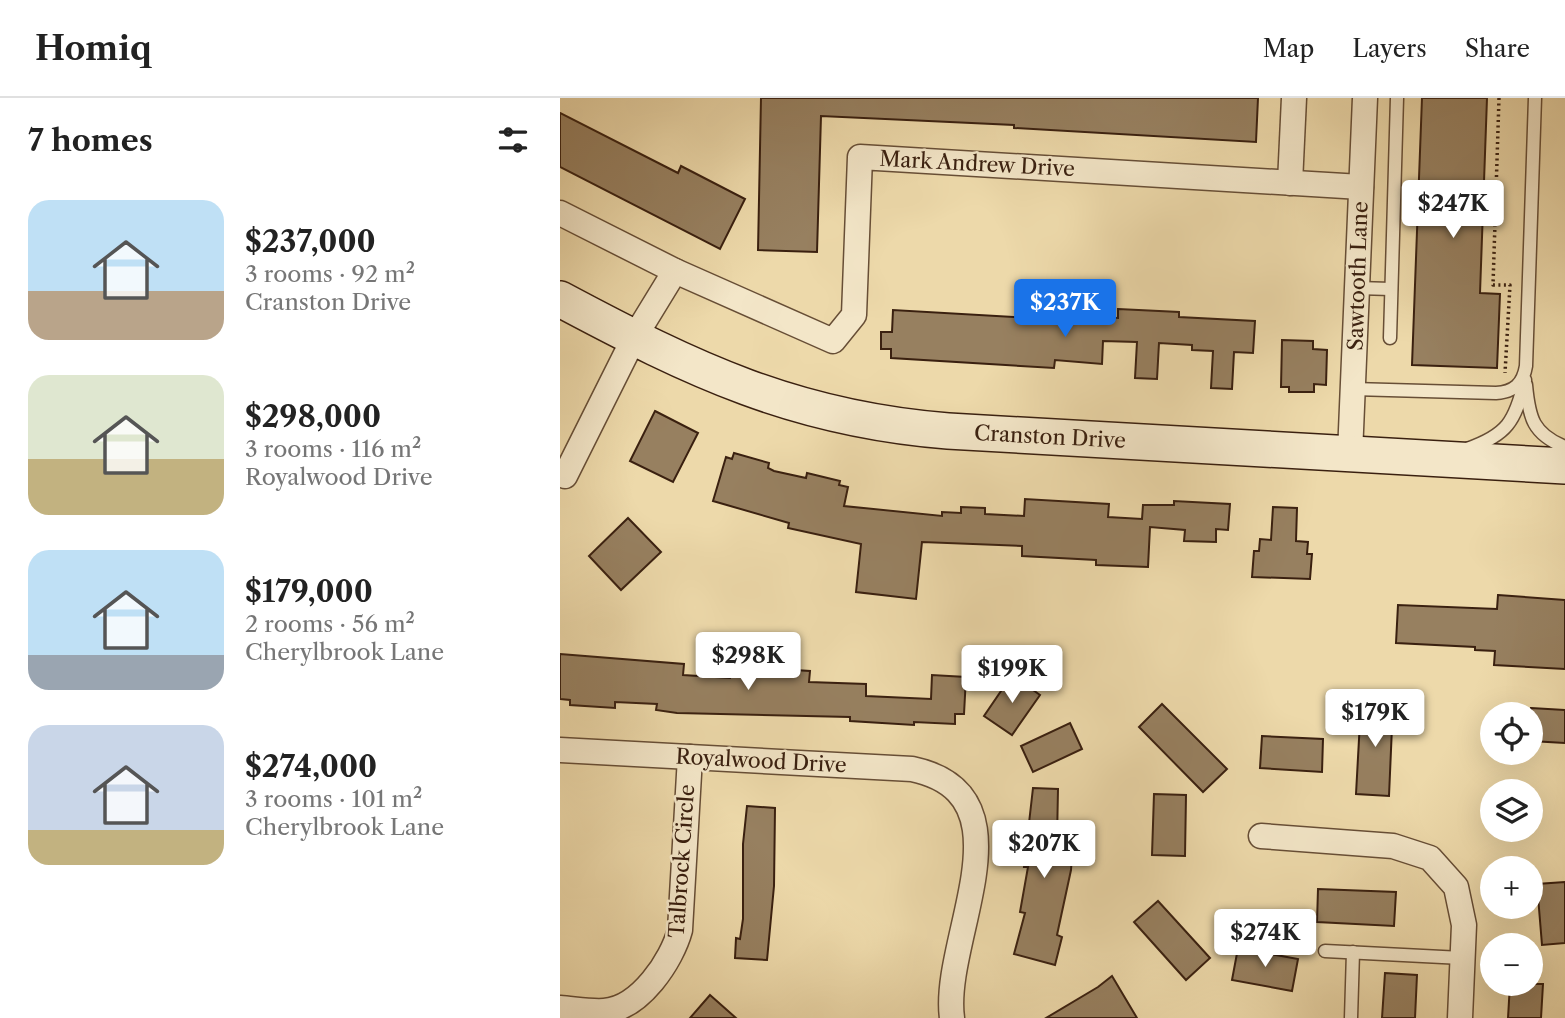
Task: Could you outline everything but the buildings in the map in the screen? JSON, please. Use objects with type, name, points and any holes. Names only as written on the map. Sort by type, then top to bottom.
[{"type":"street","points":[[1290,183],[1294,98]]},
{"type":"street","name":"Sawtooth Lane","points":[[1350,454],[1365,98]]},
{"type":"street","name":"Mark Andrew Drive","points":[[560,213],[675,271],[833,341],[854,315],[860,157],[1361,187]]},
{"type":"street","points":[[565,476],[634,338],[675,271]]},
{"type":"street","name":"Cranston Drive","points":[[560,299],[634,338],[754,392],[817,412],[866,423],[948,431],[1565,466]]},
{"type":"street","name":"Royalwood Drive","points":[[560,750],[912,769],[936,774],[957,788],[971,807],[977,830],[966,922],[950,993],[952,1018]]},
{"type":"street","name":"Talbrock Circle","points":[[560,1008],[605,1011],[623,1006],[665,964],[675,948],[680,930],[690,757]]},
{"type":"street","points":[[1261,836],[1393,846],[1430,858],[1456,887],[1464,925],[1460,1018]]},
{"type":"lane","points":[[1390,338],[1397,98]]},
{"type":"lane","points":[[1535,98],[1526,366],[1528,398],[1536,428],[1545,438],[1565,447]]},
{"type":"lane","points":[[1357,288],[1391,289]]},
{"type":"lane","points":[[1353,389],[1504,393],[1518,386],[1526,366]]},
{"type":"lane","points":[[1429,458],[1455,454],[1502,434],[1512,420],[1526,366]]},
{"type":"lane","points":[[1325,951],[1462,958]]},
{"type":"lane","points":[[1352,1018],[1353,952]]},
{"type":"path","points":[[1499,98],[1493,285],[1510,285],[1504,393]]}]
